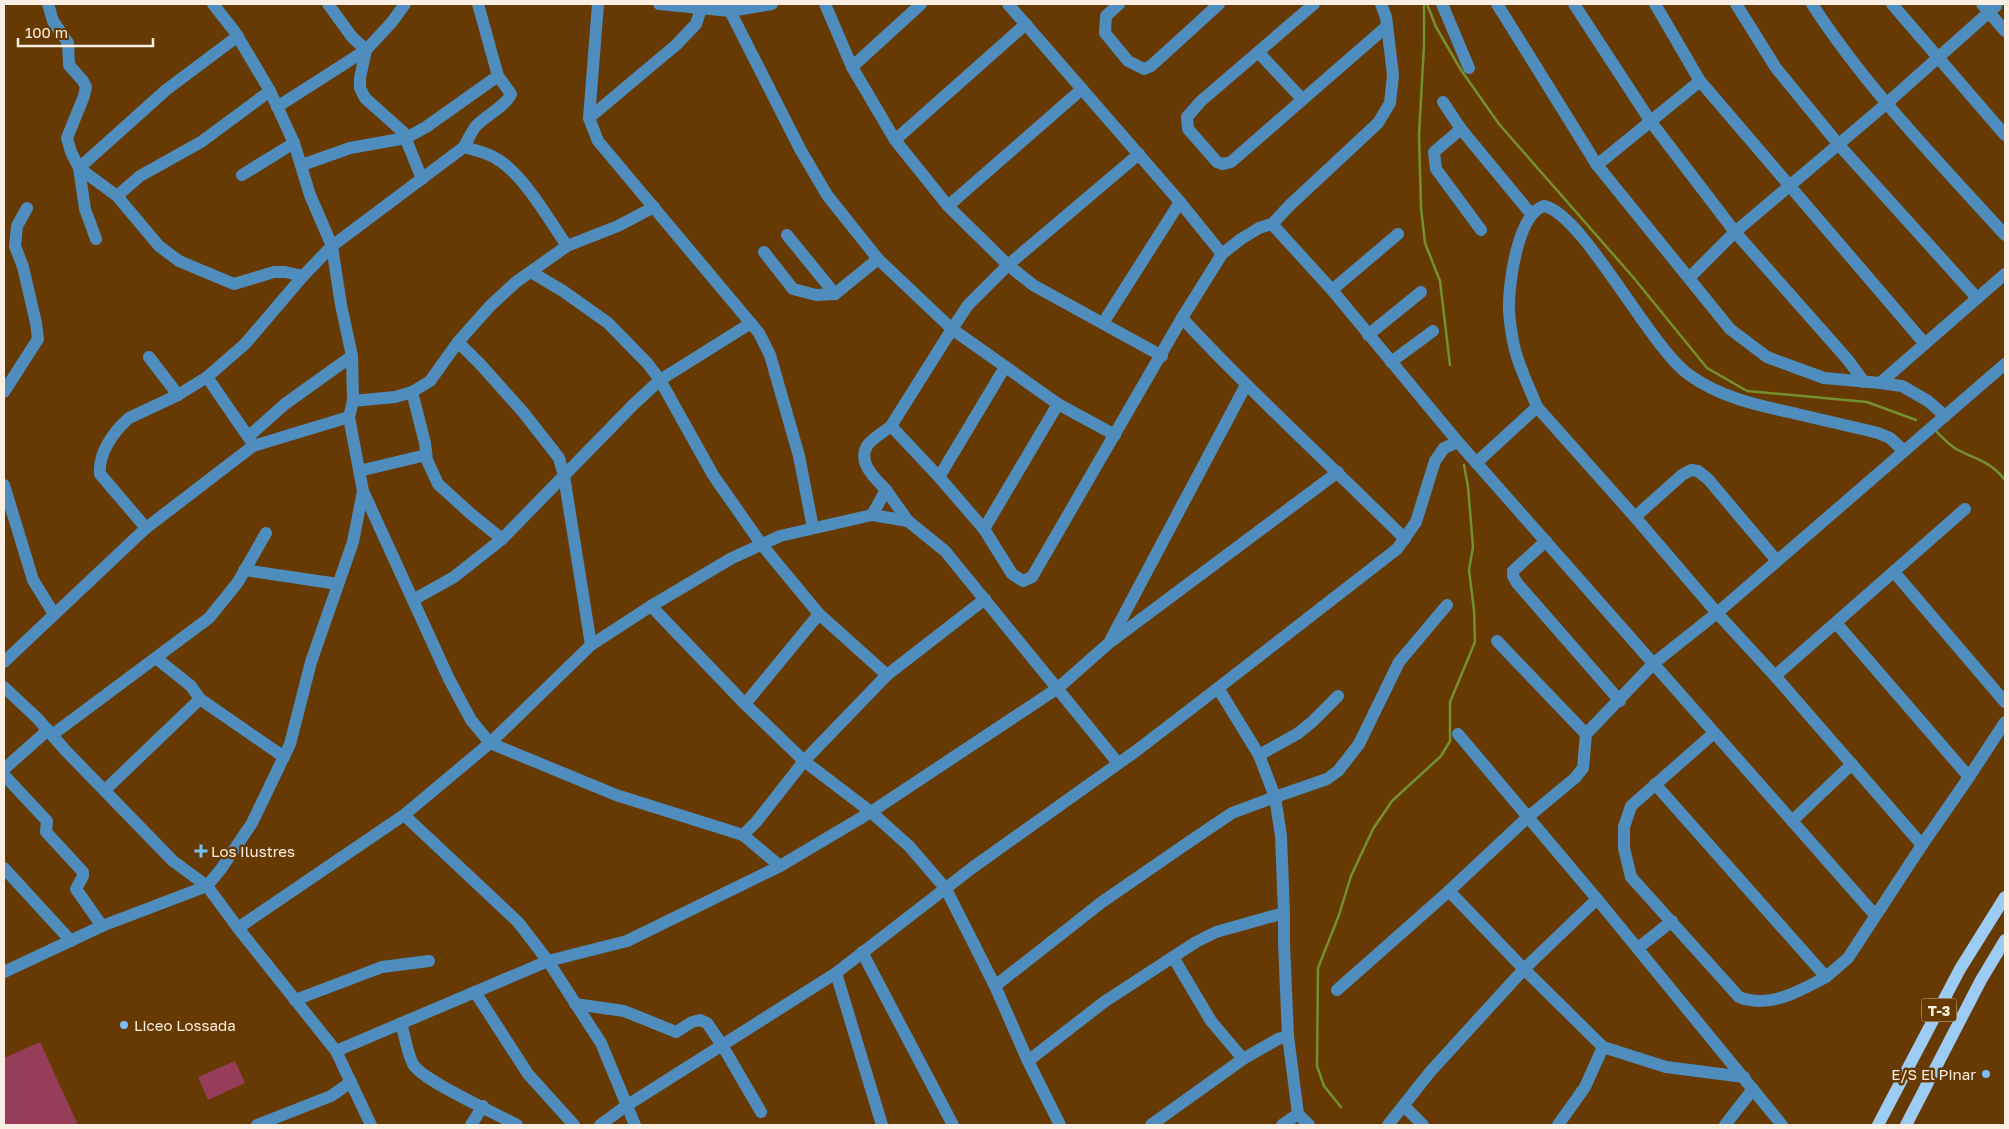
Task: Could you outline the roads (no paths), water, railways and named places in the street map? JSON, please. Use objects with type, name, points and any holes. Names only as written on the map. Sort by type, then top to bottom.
[{"type":"main road","name":"T-3","points":[[1878,1125],[1960,969],[2005,897]]},
{"type":"main road","name":"T-3","points":[[1906,1125],[1981,980],[2005,940]]},
{"type":"street","points":[[48,4],[53,21],[68,43],[68,65],[86,87],[67,138],[79,168],[86,208],[96,240]]},
{"type":"street","points":[[213,4],[238,36],[270,91],[294,143],[310,195],[332,246],[341,305],[352,356],[353,401],[349,418],[363,491],[449,679],[471,720],[490,743],[616,795],[743,835],[780,866]]},
{"type":"street","points":[[328,4],[352,37],[366,50]]},
{"type":"street","points":[[277,107],[366,50],[392,22],[405,4]]},
{"type":"street","points":[[598,4],[589,118],[598,140],[759,332],[770,355],[799,456],[813,528]]},
{"type":"street","points":[[659,4],[702,6],[730,10],[772,4]]},
{"type":"street","points":[[825,4],[852,67],[895,140],[948,206],[1008,265],[1034,285],[1162,356]]},
{"type":"street","points":[[852,67],[921,4]]},
{"type":"street","points":[[1008,4],[1139,154],[1222,254]]},
{"type":"street","points":[[1119,4],[1106,16],[1105,33],[1128,61],[1144,69],[1151,66],[1218,4]]},
{"type":"street","points":[[1314,4],[1196,106],[1187,117],[1188,129],[1217,162],[1223,164],[1231,162],[1386,27]]},
{"type":"street","points":[[891,426],[984,529],[1012,574],[1023,581],[1032,577],[1162,356],[1182,318],[1222,254],[1241,239],[1260,228],[1272,224],[1378,123],[1390,103],[1392,75],[1386,17],[1381,4]]},
{"type":"street","points":[[1442,4],[1469,68]]},
{"type":"street","points":[[1497,4],[1597,165],[1730,329],[1767,357],[1824,378],[1902,386],[1928,401],[1945,416]]},
{"type":"street","points":[[1574,4],[1651,122],[1735,232],[1848,360],[1864,382]]},
{"type":"street","points":[[1655,4],[1700,81],[1925,344]]},
{"type":"street","points":[[1736,4],[1776,68],[1839,144],[1977,298]]},
{"type":"street","points":[[1812,4],[1838,43],[1886,104],[2005,235]]},
{"type":"street","points":[[1892,4],[2005,135]]},
{"type":"street","points":[[146,528],[100,474],[99,464],[101,455],[123,423],[129,418],[178,395],[207,377],[245,344],[303,276],[332,246],[464,147],[475,127],[510,98],[511,92],[498,76],[480,5]]},
{"type":"street","points":[[589,118],[676,45],[696,24],[702,6]]},
{"type":"street","points":[[1689,278],[1735,232],[1886,104],[1990,7]]},
{"type":"street","points":[[1990,7],[2005,16]]},
{"type":"street","points":[[1990,7],[2005,31]]},
{"type":"street","points":[[730,10],[796,141],[823,187],[878,259],[952,329],[1058,404],[1115,435]]},
{"type":"street","points":[[895,140],[1026,24]]},
{"type":"street","points":[[79,168],[166,90],[238,36]]},
{"type":"street","points":[[366,50],[360,78],[360,88],[365,98],[403,132],[422,179]]},
{"type":"street","points":[[1258,52],[1302,99]]},
{"type":"street","points":[[302,165],[350,148],[406,138],[426,127],[498,76]]},
{"type":"street","points":[[1597,165],[1700,81]]},
{"type":"street","points":[[948,206],[1082,89]]},
{"type":"street","points":[[117,196],[140,176],[202,142],[270,91]]},
{"type":"street","points":[[1443,102],[1461,129],[1531,214]]},
{"type":"street","points":[[1461,129],[1434,152],[1434,163],[1436,169],[1481,230]]},
{"type":"street","points":[[242,175],[294,143]]},
{"type":"street","points":[[464,147],[496,158],[513,173],[538,203],[567,246]]},
{"type":"street","points":[[1118,763],[945,551],[908,521],[868,469],[864,458],[866,446],[891,426],[968,305],[1008,265],[1139,154]]},
{"type":"street","points":[[79,168],[117,196],[159,246],[169,254],[220,279],[234,284],[274,272],[285,272],[303,276]]},
{"type":"street","points":[[1102,323],[1180,202]]},
{"type":"street","points":[[353,401],[395,397],[412,392],[430,381],[458,342],[490,306],[516,282],[567,246],[618,226],[654,207]]},
{"type":"street","points":[[1904,451],[1890,438],[1878,433],[1745,402],[1719,392],[1696,380],[1673,360],[1648,331],[1602,263],[1569,223],[1549,207],[1539,207],[1531,214],[1515,253],[1509,310],[1515,350],[1537,407],[1922,845]]},
{"type":"street","points":[[4,392],[38,339],[25,276],[15,246],[17,226],[27,208]]},
{"type":"street","points":[[1272,224],[1332,290],[1476,463],[1875,915]]},
{"type":"street","points":[[1332,290],[1398,234]]},
{"type":"street","points":[[787,235],[835,294]]},
{"type":"street","points":[[764,252],[793,289],[816,295],[835,294],[878,259]]},
{"type":"street","points":[[530,272],[563,291],[608,323],[648,364],[660,380],[713,475],[762,544],[819,614],[887,675]]},
{"type":"street","points":[[1880,384],[2005,274]]},
{"type":"street","points":[[1368,335],[1421,292]]},
{"type":"street","points":[[1182,318],[1246,385],[1338,472],[1405,539]]},
{"type":"street","points":[[413,600],[454,577],[502,539],[634,404],[660,380],[751,323]]},
{"type":"street","points":[[1392,362],[1433,331]]},
{"type":"street","points":[[458,342],[523,412],[559,458],[564,476],[591,645]]},
{"type":"street","points":[[4,662],[146,528],[251,441],[285,404],[352,356]]},
{"type":"street","points":[[149,357],[178,395]]},
{"type":"street","points":[[1336,990],[1449,891],[1528,817],[1575,778],[1583,768],[1586,734],[1620,701],[1654,663],[1717,613],[2005,364]]},
{"type":"street","points":[[938,476],[1005,367]]},
{"type":"street","points":[[207,377],[251,441]]},
{"type":"street","points":[[1109,643],[1246,385]]},
{"type":"street","points":[[412,392],[427,460],[438,484],[502,539]]},
{"type":"street","points":[[984,529],[1058,404]]},
{"type":"street","points":[[1476,463],[1537,407]]},
{"type":"street","points":[[251,441],[349,418]]},
{"type":"street","points":[[600,1125],[626,1106],[836,974],[972,868],[1218,688],[1397,549],[1416,522],[1435,461],[1444,448],[1458,442]]},
{"type":"street","points":[[359,471],[426,455]]},
{"type":"street","points":[[1635,517],[1682,475],[1691,470],[1698,471],[1708,479],[1777,561]]},
{"type":"street","points":[[336,1051],[548,961],[627,941],[780,866],[871,812],[1058,688],[1109,643],[1338,472]]},
{"type":"street","points":[[4,485],[34,580],[54,614]]},
{"type":"street","points":[[872,515],[886,490]]},
{"type":"street","points":[[4,972],[102,926],[207,886],[222,869],[252,823],[290,744],[311,662],[353,542],[363,491]]},
{"type":"street","points":[[1775,676],[1965,509]]},
{"type":"street","points":[[238,928],[404,815],[490,743],[591,645],[651,606],[732,558],[780,536],[872,515],[908,521]]},
{"type":"street","points":[[4,768],[50,732],[156,658],[208,618],[238,582],[266,533]]},
{"type":"street","points":[[1546,541],[1513,571],[1513,576],[1517,583],[1620,701]]},
{"type":"street","points":[[244,570],[338,584]]},
{"type":"street","points":[[1894,572],[2005,702]]},
{"type":"street","points":[[743,835],[757,821],[804,762],[887,675],[985,599]]},
{"type":"street","points":[[995,986],[1102,902],[1232,813],[1327,779],[1338,771],[1359,744],[1399,662],[1447,605]]},
{"type":"street","points":[[651,606],[745,704],[804,762],[871,812],[908,846],[946,889],[995,986],[1028,1061],[1060,1125]]},
{"type":"street","points":[[745,704],[819,614]]},
{"type":"street","points":[[1836,623],[1968,777]]},
{"type":"street","points":[[1496,641],[1586,734]]},
{"type":"street","points":[[156,658],[191,686],[200,699],[284,757]]},
{"type":"street","points":[[4,687],[50,732],[173,861],[207,886],[336,1051],[371,1125]]},
{"type":"street","points":[[1218,688],[1259,755],[1275,797],[1282,836],[1288,1036],[1298,1114],[1309,1125]]},
{"type":"street","points":[[1259,755],[1297,734],[1338,696]]},
{"type":"street","points":[[105,790],[200,699]]},
{"type":"street","points":[[1714,733],[1631,806],[1624,827],[1624,848],[1631,877],[1739,997],[1748,1001],[1759,1001],[1790,996],[1826,977],[1848,958],[2005,722]]},
{"type":"street","points":[[1458,734],[1597,898],[1782,1125]]},
{"type":"street","points":[[1792,821],[1852,764]]},
{"type":"street","points":[[4,775],[47,821],[46,832],[83,872],[83,876],[76,889],[102,926]]},
{"type":"street","points":[[1655,784],[1826,977]]},
{"type":"street","points":[[404,815],[518,922],[548,961],[601,1042],[635,1125]]},
{"type":"street","points":[[4,868],[71,941]]},
{"type":"street","points":[[1449,891],[1603,1047],[1666,1067],[1744,1077]]},
{"type":"street","points":[[1388,1125],[1430,1072],[1524,969],[1597,898]]},
{"type":"street","points":[[1028,1061],[1104,1002],[1196,942],[1216,932],[1284,913]]},
{"type":"street","points":[[1638,948],[1672,921]]},
{"type":"street","points":[[862,952],[953,1125]]},
{"type":"street","points":[[1173,957],[1211,1021],[1243,1059]]},
{"type":"street","points":[[295,1000],[382,967],[429,961]]},
{"type":"street","points":[[836,974],[882,1125]]},
{"type":"street","points":[[475,992],[528,1074],[574,1125]]},
{"type":"street","points":[[575,1004],[624,1011],[676,1032],[692,1022],[700,1020],[707,1023],[761,1112]]},
{"type":"street","points":[[401,1023],[412,1064],[418,1072],[437,1084],[517,1125]]},
{"type":"street","points":[[1151,1125],[1243,1059],[1278,1039],[1288,1036]]},
{"type":"street","points":[[1558,1125],[1585,1087],[1603,1047]]},
{"type":"street","points":[[257,1125],[286,1120],[331,1096],[351,1082]]},
{"type":"street","points":[[1725,1125],[1753,1089]]},
{"type":"street","points":[[471,1125],[483,1106]]},
{"type":"street","points":[[1404,1106],[1424,1125]]},
{"type":"street","points":[[1282,1125],[1298,1114]]},
{"type":"waterway","points":[[1424,4],[1424,45],[1419,135],[1421,208],[1425,243],[1440,281],[1450,365]]},
{"type":"waterway","points":[[1427,4],[1436,27],[1461,70],[1499,124],[1633,277],[1707,368],[1747,391],[1867,402],[1916,420]]},
{"type":"waterway","points":[[1937,432],[1955,448],[1995,469],[2005,480]]},
{"type":"waterway","points":[[1341,1107],[1324,1086],[1317,1066],[1318,968],[1339,915],[1351,876],[1373,829],[1392,801],[1441,756],[1450,741],[1450,702],[1475,642],[1474,610],[1469,570],[1473,547],[1468,487],[1464,465]]},
{"type":"place","name":"Los Ilustres","points":[[201,851]]},
{"type":"place","name":"Liceo Lossada","points":[[124,1025]]},
{"type":"place","name":"E/S El Pinar","points":[[1986,1074]]}]
